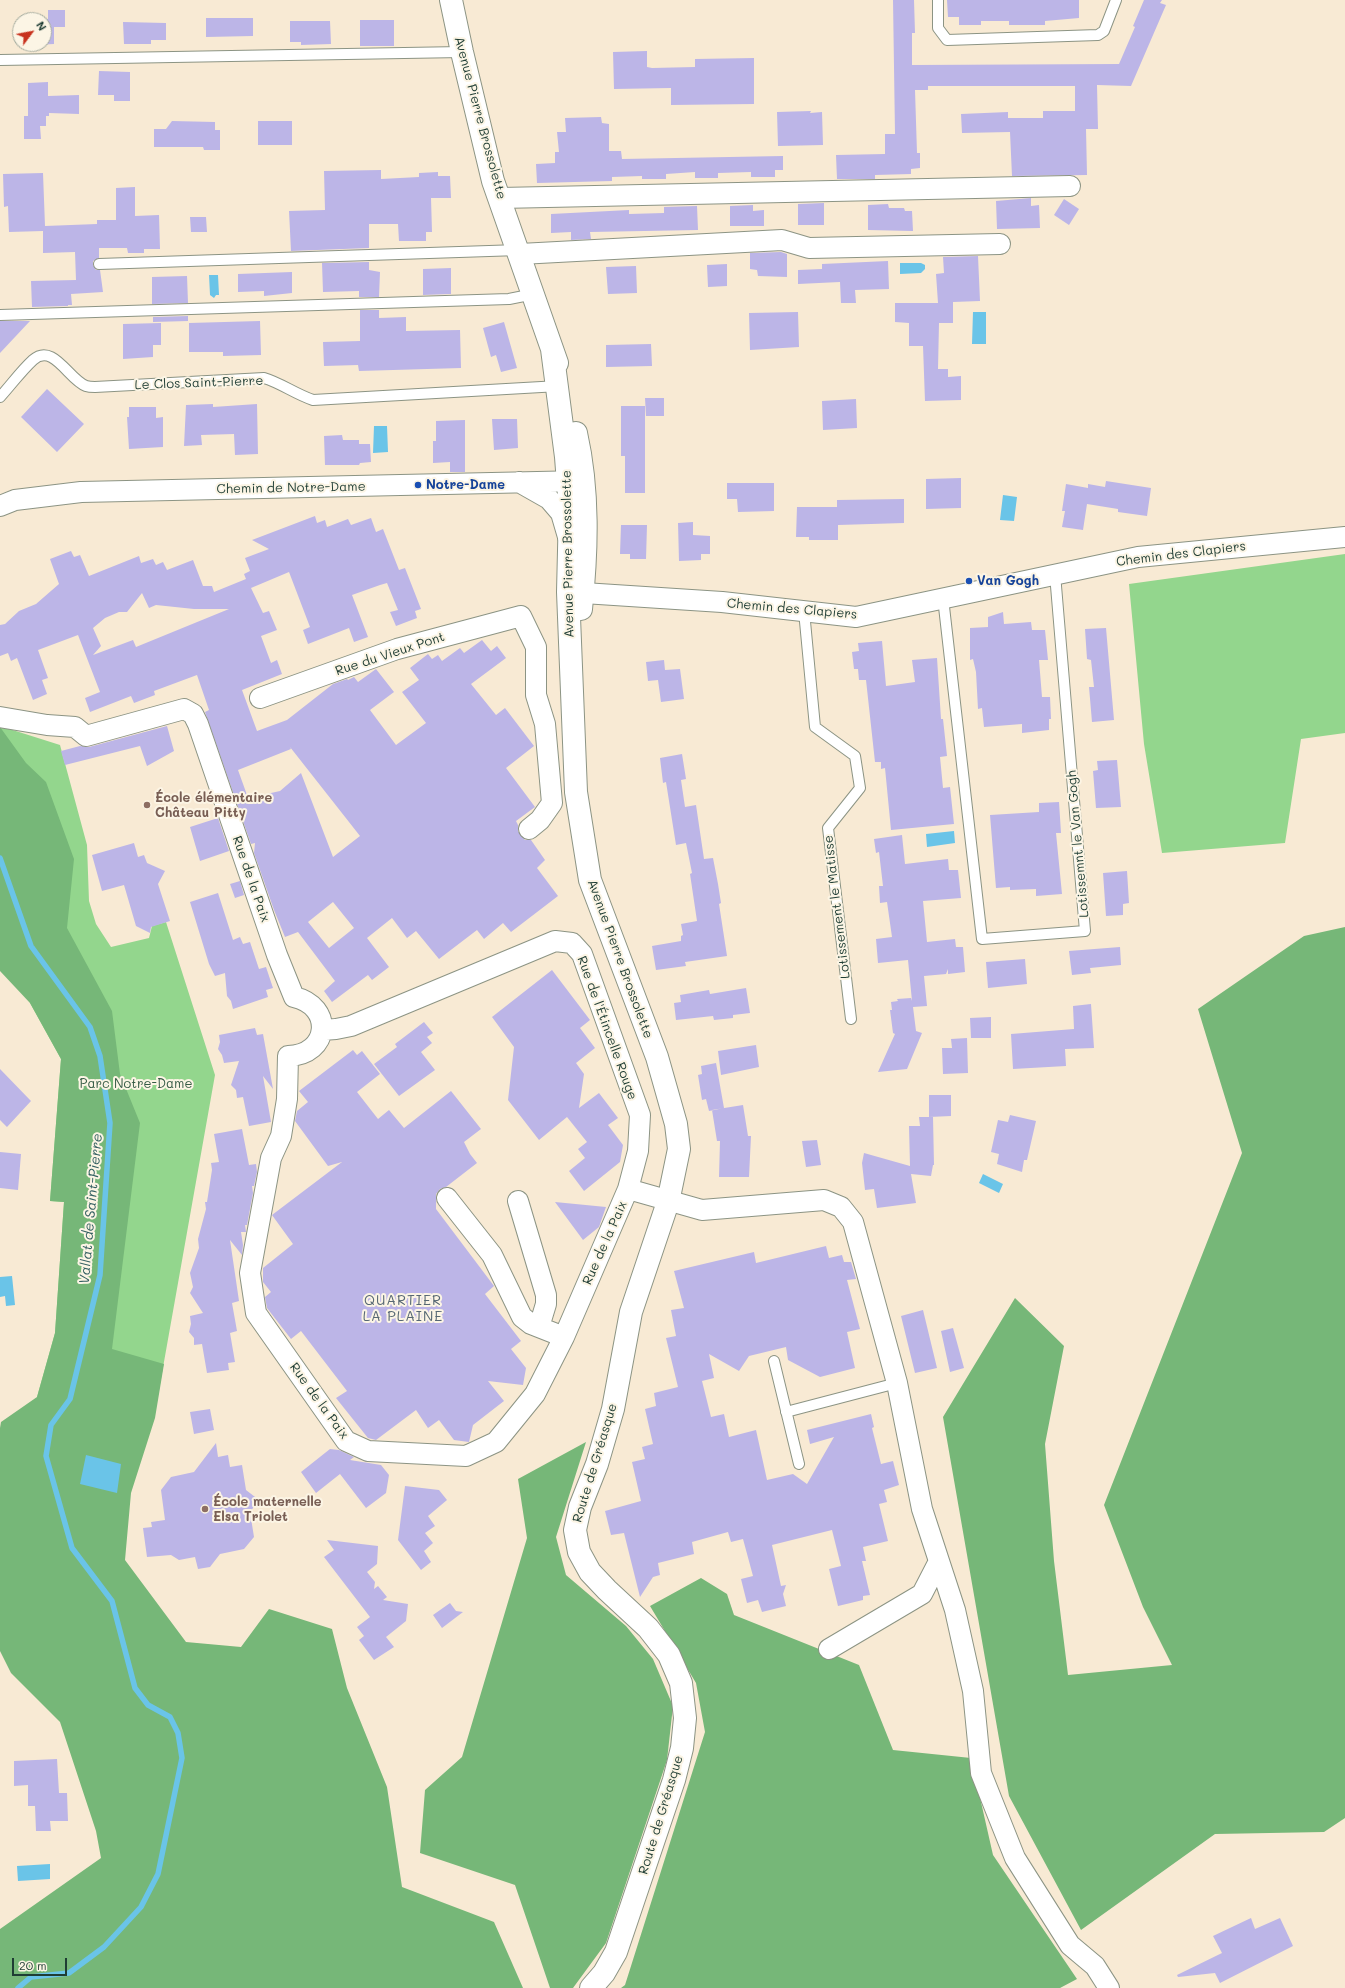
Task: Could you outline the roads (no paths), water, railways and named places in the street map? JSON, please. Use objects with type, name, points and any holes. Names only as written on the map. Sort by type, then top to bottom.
[{"type":"street","name":"Avenue Pierre Brossolette","points":[[451,0],[493,181],[520,252],[552,349],[581,455],[570,509],[569,541],[575,593],[572,688],[576,792],[590,880],[657,1057],[676,1124],[679,1149],[668,1202]]},
{"type":"street","points":[[500,198],[1070,186]]},
{"type":"street","points":[[520,252],[782,240],[809,248],[1000,244]]},
{"type":"street","name":"Avenue Pierre Brossolette","points":[[575,481],[586,544],[575,593]]},
{"type":"street","name":"Chemin de Notre-Dame","points":[[0,506],[15,500],[81,492],[575,481]]},
{"type":"street","points":[[519,482],[549,500],[561,513],[569,541]]},
{"type":"street","name":"Chemin des Clapiers","points":[[575,593],[722,602],[856,617],[1138,557],[1345,537]]},
{"type":"street","name":"Rue du Vieux Pont","points":[[260,698],[397,649],[521,616],[536,647],[536,695],[546,724],[552,803],[540,820],[529,829]]},
{"type":"street","name":"Rue de la Paix","points":[[0,717],[47,725],[75,727],[86,736],[184,709],[193,714],[198,724],[277,955],[294,997],[303,999],[314,1008],[321,1020],[322,1030],[320,1039],[307,1053],[288,1056],[287,1099],[281,1136],[271,1158],[250,1273],[256,1313],[346,1441],[368,1451],[400,1454],[466,1456],[496,1442],[535,1394],[564,1337],[628,1189]]},
{"type":"street","name":"Rue de l'Étincelle Rouge","points":[[322,1030],[351,1026],[555,941],[572,944],[582,954],[640,1115],[638,1151],[628,1189]]},
{"type":"street","points":[[628,1189],[668,1202],[702,1210],[824,1200],[841,1207],[853,1222],[898,1383],[922,1509],[938,1563],[955,1610],[973,1691],[981,1773],[1013,1850],[1070,1945],[1095,1966],[1109,1988]]},
{"type":"street","points":[[447,1198],[492,1255],[522,1317],[539,1327],[564,1337]]},
{"type":"street","points":[[518,1201],[546,1295],[546,1304],[539,1327]]},
{"type":"street","name":"Route de Gréasque","points":[[591,1988],[604,1973],[616,1952],[674,1780],[682,1748],[685,1718],[681,1684],[669,1655],[648,1628],[590,1572],[579,1552],[575,1530],[580,1507],[597,1464],[613,1409],[631,1312],[668,1202]]},
{"type":"street","points":[[829,1649],[922,1594],[938,1563]]},
{"type":"lane","points":[[938,0],[938,28],[947,40],[1098,35],[1104,31],[1116,0]]},
{"type":"lane","points":[[0,60],[462,52]]},
{"type":"lane","points":[[99,264],[520,252]]},
{"type":"lane","points":[[0,315],[509,299],[534,294]]},
{"type":"lane","name":"Le Clos Saint-Pierre","points":[[0,397],[34,359],[46,355],[52,356],[78,381],[86,386],[95,387],[264,378],[275,381],[296,394],[313,400],[561,386]]},
{"type":"lane","name":"Lotissemnt le Van Gogh","points":[[943,598],[982,939],[1085,931],[1055,574]]},
{"type":"lane","name":"Lotissement le Matisse","points":[[804,611],[815,727],[855,756],[860,788],[828,828],[851,1020]]},
{"type":"lane","points":[[774,1361],[799,1464]]},
{"type":"lane","points":[[786,1412],[898,1383]]},
{"type":"water","points":[[900,263],[921,263],[925,265],[925,269],[921,273],[900,274]]},
{"type":"water","points":[[209,275],[218,275],[219,295],[216,295],[214,298],[210,295]]},
{"type":"water","points":[[973,312],[986,312],[986,344],[972,344]]},
{"type":"water","points":[[374,426],[387,426],[388,452],[373,453]]},
{"type":"water","points":[[1003,495],[1017,497],[1014,521],[1000,520]]},
{"type":"water","points":[[954,831],[955,843],[927,847],[926,834]]},
{"type":"water","points":[[983,1174],[1003,1184],[999,1193],[979,1183]]},
{"type":"water","points":[[12,1276],[15,1305],[6,1306],[5,1296],[0,1297],[0,1277]]},
{"type":"water","points":[[86,1455],[121,1464],[117,1493],[80,1484]]},
{"type":"water","points":[[50,1864],[50,1879],[18,1881],[17,1866]]},
{"type":"waterway","name":"Vallat de Saint-Pierre","points":[[0,858],[31,946],[90,1027],[100,1056],[110,1123],[100,1275],[70,1399],[51,1425],[46,1456],[72,1548],[112,1601],[135,1688],[148,1705],[170,1717],[178,1733],[182,1758],[158,1874],[141,1907],[104,1947],[69,1973],[31,1977],[18,1988]]},
{"type":"place","name":"Notre-Dame","points":[[418,485]]},
{"type":"place","name":"Van Gogh","points":[[969,581]]},
{"type":"place","name":"École élémentaire Château Pitty","points":[[147,805]]},
{"type":"place","name":"École maternelle Elsa Triolet","points":[[205,1509]]},
{"type":"district","name":"QUARTIER LA PLAINE","points":[[403,1310]]},
{"type":"park label","name":"Parc Notre-Dame","points":[[136,1084]]}]
